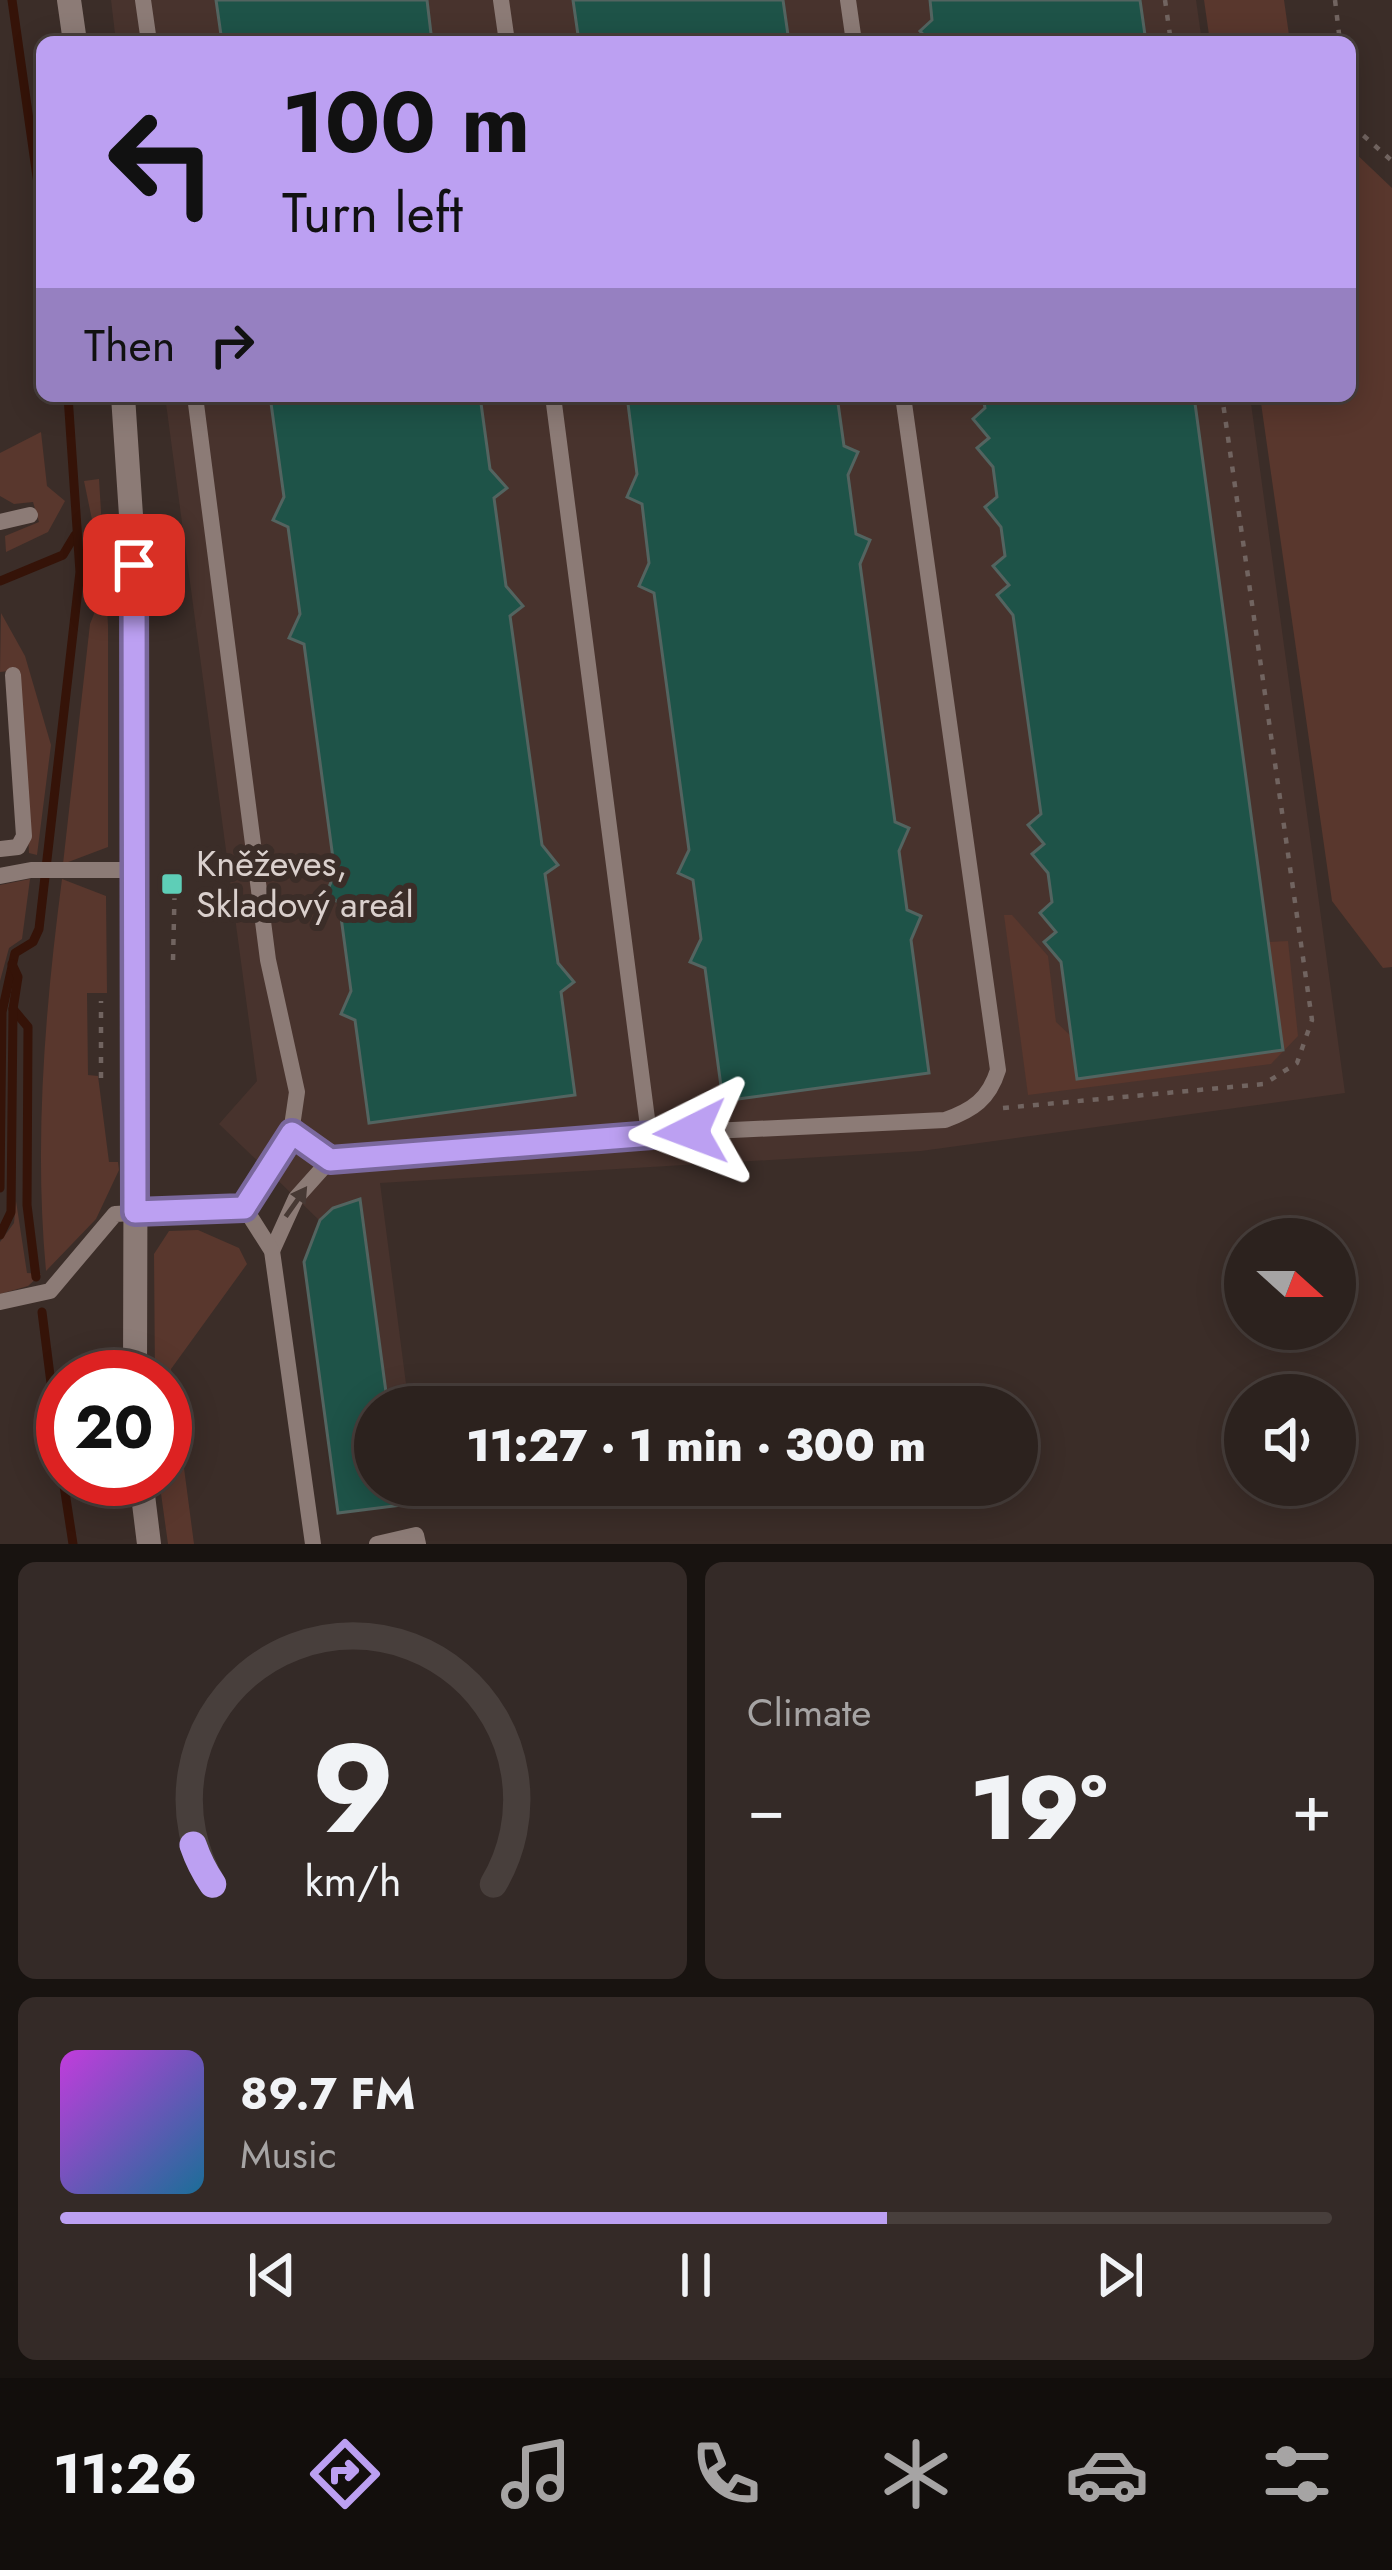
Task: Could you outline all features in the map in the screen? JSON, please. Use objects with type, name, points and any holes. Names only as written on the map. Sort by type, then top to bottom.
[{"type":"street","points":[[69,0],[74,36]]},
{"type":"street","points":[[123,402],[137,605],[135,1350]]},
{"type":"street","points":[[144,1506],[149,1544]]},
{"type":"lane","points":[[143,0],[148,36]]},
{"type":"lane","points":[[501,0],[506,36]]},
{"type":"lane","points":[[848,0],[853,36]]},
{"type":"lane","points":[[196,402],[268,960],[297,1092],[292,1133],[244,1208]]},
{"type":"lane","points":[[554,402],[649,1134]]},
{"type":"lane","points":[[292,1133],[330,1160],[649,1134],[945,1120],[970,1111],[984,1098],[998,1070],[904,402]]},
{"type":"lane","points":[[0,522],[30,515]]},
{"type":"lane","points":[[13,675],[24,836],[9,848],[25,871]]},
{"type":"lane","points":[[0,876],[25,871],[136,870]]},
{"type":"lane","points":[[272,1251],[296,1198],[330,1160]]},
{"type":"lane","points":[[0,1302],[50,1291],[110,1217],[244,1208]]},
{"type":"lane","points":[[244,1208],[272,1251],[313,1544]]},
{"type":"lane","points":[[377,1544],[377,1540],[416,1535],[418,1544]]},
{"type":"path","points":[[1165,0],[1170,36]]},
{"type":"path","points":[[1335,0],[1339,36]]},
{"type":"path","points":[[1356,129],[1392,160]]},
{"type":"path","points":[[984,1098],[1016,1111],[1264,1084],[1297,1063],[1312,1020],[1223,402]]},
{"type":"path","points":[[173,960],[175,875]]},
{"type":"path","points":[[100,1078],[101,1001]]},
{"type":"shaded area","points":[[111,0],[1196,0],[1201,36],[115,36]]},
{"type":"shaded area","points":[[1204,0],[1284,0],[1289,36],[1209,36]]},
{"type":"shaded area","points":[[1356,154],[1392,188],[1392,967],[1383,968],[1332,901],[1261,402],[1356,402]]},
{"type":"shaded area","points":[[166,402],[1251,402],[1345,1093],[921,1151],[380,1183],[406,1386],[354,1386],[354,1506],[394,1506],[338,1513],[304,1262],[319,1220],[219,1124],[257,1081]]},
{"type":"shaded area","points":[[41,432],[47,486],[65,501],[48,532],[6,552],[5,536],[39,522],[33,502],[14,504],[0,496],[0,453]]},
{"type":"shaded area","points":[[99,479],[108,625],[108,847],[63,864],[90,624],[98,604],[92,603],[95,534],[84,481]]},
{"type":"shaded area","points":[[1,613],[25,656],[51,745],[37,855],[29,853],[18,670],[0,672]]},
{"type":"shaded area","points":[[30,879],[22,939],[9,948],[0,981],[0,885]]},
{"type":"shaded area","points":[[62,879],[106,896],[107,993],[87,993],[88,1075],[98,1076],[109,1162],[118,1162],[119,1170],[96,1219],[46,1271],[43,1075]]},
{"type":"shaded area","points":[[1004,915],[1012,915],[1048,956],[1056,1022],[1071,1036],[1077,1078],[1283,1050],[1268,942],[1288,941],[1298,1036],[1271,1064],[1028,1095]]},
{"type":"shaded area","points":[[16,1201],[27,1273],[41,1274],[28,1286],[0,1294],[0,1242],[14,1223]]},
{"type":"shaded area","points":[[198,1230],[239,1248],[247,1264],[185,1350],[155,1350],[154,1254],[169,1231]]},
{"type":"shaded area","points":[[163,1506],[189,1506],[194,1544],[168,1544]]},
{"type":"building","points":[[216,0],[427,0],[431,36],[221,36]]},
{"type":"building","points":[[573,0],[783,0],[788,36],[578,36]]},
{"type":"building","points":[[930,0],[1140,0],[1145,36],[925,36],[920,31],[932,20]]},
{"type":"building","points":[[271,402],[481,402],[490,469],[507,488],[494,498],[506,586],[523,606],[510,616],[542,845],[558,865],[545,874],[558,963],[574,982],[561,992],[575,1095],[369,1123],[355,1020],[341,1014],[351,991],[339,902],[325,896],[335,873],[304,644],[289,638],[300,614],[288,527],[273,520],[284,497]]},
{"type":"building","points":[[628,402],[838,402],[844,446],[858,452],[848,475],[856,534],[870,540],[860,564],[895,822],[909,828],[899,851],[907,910],[921,916],[911,940],[929,1073],[723,1101],[705,968],[690,962],[701,939],[693,880],[678,873],[689,850],[654,593],[639,586],[649,563],[642,504],[627,497],[637,474]]},
{"type":"building","points":[[984,402],[1195,402],[1283,1050],[1077,1079],[1061,962],[1044,942],[1056,932],[1040,913],[1052,902],[1048,873],[1032,854],[1044,844],[1028,825],[1041,814],[1013,615],[997,595],[1009,585],[993,566],[1005,556],[1001,527],[985,507],[997,497],[993,467],[977,448],[989,438],[973,419],[985,408]]},
{"type":"building","points":[[360,1199],[385,1386],[354,1386],[354,1506],[394,1506],[338,1513],[304,1262],[320,1220],[333,1208]]},
{"type":"waterway","points":[[12,0],[36,170]]},
{"type":"waterway","points":[[0,1188],[2,1012],[15,953],[33,942],[39,929],[80,572],[68,402]]},
{"type":"waterway","points":[[0,581],[63,555],[75,535]]},
{"type":"waterway","points":[[0,1235],[11,1212],[13,1009],[18,977],[12,964]]},
{"type":"waterway","points":[[13,1009],[28,1027],[27,1205],[36,1277]]},
{"type":"waterway","points":[[42,1312],[47,1350]]},
{"type":"waterway","points":[[67,1506],[73,1544]]},
{"type":"place","name":"Kněževes, Skladový areál","points":[[172,884]]},
{"type":"route","points":[[134,565],[135,1212],[244,1208],[292,1133],[330,1160],[691,1132]]}]
